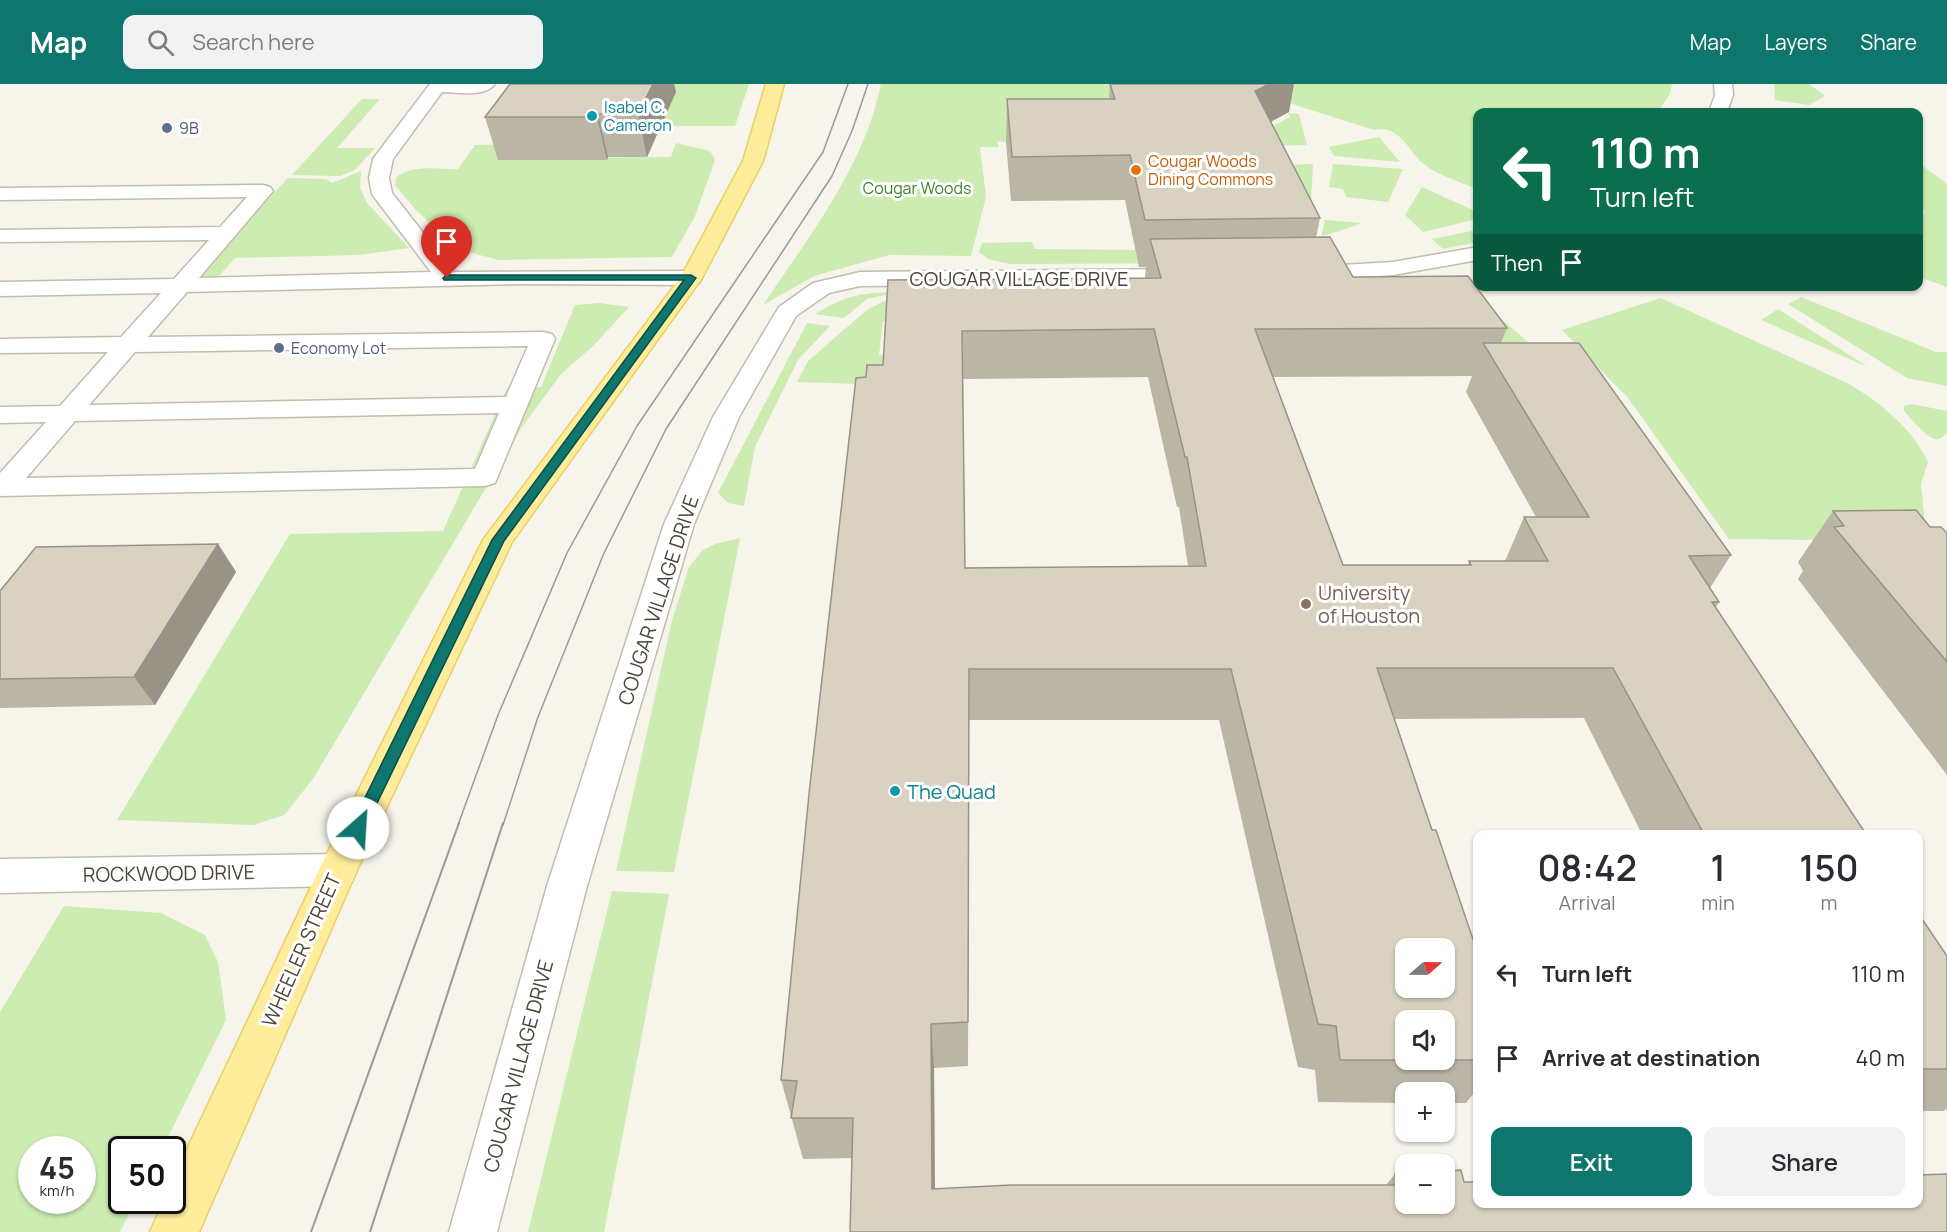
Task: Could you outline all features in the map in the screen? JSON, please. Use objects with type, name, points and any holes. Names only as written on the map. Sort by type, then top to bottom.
[{"type":"main road","name":"WHEELER STREET","points":[[174,1232],[338,870],[498,540],[691,278],[753,161],[775,84]]},
{"type":"street","points":[[447,278],[382,194],[379,178],[383,159],[438,85],[480,87],[486,84]]},
{"type":"street","points":[[1719,108],[1724,94],[1723,84]]},
{"type":"street","points":[[0,194],[263,191],[2,487]]},
{"type":"street","points":[[0,236],[226,233]]},
{"type":"street","points":[[1289,274],[1382,271],[1448,261],[1473,254]]},
{"type":"street","name":"COUGAR VILLAGE DRIVE","points":[[473,1232],[567,886],[679,524],[726,417],[787,312],[821,288],[860,279],[1208,276]]},
{"type":"street","points":[[0,289],[447,278],[691,278]]},
{"type":"street","points":[[0,346],[543,339],[484,477],[2,487]]},
{"type":"street","points":[[0,415],[516,405]]},
{"type":"street","name":"ROCKWOOD DRIVE","points":[[0,876],[338,870]]},
{"type":"green space","points":[[656,84],[749,84],[735,126],[650,126]]},
{"type":"green space","name":"Cougar Woods","points":[[881,84],[1229,84],[1006,142],[997,141],[999,147],[980,147],[986,197],[971,256],[889,255],[814,276],[763,305],[817,226],[849,172],[873,114]]},
{"type":"green space","points":[[1229,84],[1672,84],[1670,94],[1661,108],[1473,108],[1473,187],[1430,169],[1419,160],[1398,135],[1383,129],[1374,130]]},
{"type":"green space","points":[[1774,84],[1809,84],[1825,96],[1809,105],[1775,100]]},
{"type":"green space","points":[[362,99],[380,99],[337,148],[375,148],[355,170],[340,176],[292,175]]},
{"type":"green space","points":[[1288,113],[1299,114],[1307,145],[1262,146],[1256,135],[1290,117]]},
{"type":"green space","points":[[1379,137],[1400,162],[1334,156],[1329,147]]},
{"type":"green space","points":[[676,143],[710,151],[715,160],[695,216],[672,257],[498,260],[469,252],[443,235],[416,210],[395,185],[396,178],[409,171],[425,168],[458,169],[475,145],[512,144],[504,158],[671,157]]},
{"type":"green space","points":[[1313,164],[1310,222],[1279,165]]},
{"type":"green space","points":[[1333,164],[1403,169],[1388,202],[1346,197],[1343,189],[1329,187]]},
{"type":"green space","points":[[1923,166],[1947,184],[1947,287],[1923,278],[1923,214],[1926,211],[1923,210]]},
{"type":"green space","points":[[361,171],[360,188],[367,203],[409,248],[359,255],[235,258],[217,278],[195,278],[288,178],[326,179],[332,183]]},
{"type":"green space","points":[[1422,187],[1473,210],[1473,220],[1423,232],[1405,215]]},
{"type":"green space","points":[[1325,220],[1362,223],[1321,237]]},
{"type":"green space","points":[[1473,231],[1473,243],[1443,249],[1432,239]]},
{"type":"green space","points":[[1032,242],[1035,249],[1135,250],[1137,257],[1189,255],[1222,263],[1010,264],[988,259],[979,252],[982,243]]},
{"type":"green space","points":[[899,292],[867,299],[844,318],[815,314],[837,302],[855,296]]},
{"type":"green space","points":[[1801,297],[1936,352],[1947,352],[1947,386],[1907,378],[1788,304]]},
{"type":"green space","points":[[1661,298],[1849,384],[1873,399],[1895,417],[1913,438],[1928,462],[1921,484],[1925,525],[1905,541],[1729,539],[1628,398],[1562,330]]},
{"type":"green space","points":[[908,299],[1484,304],[1560,373],[999,319],[883,321],[879,355],[895,356],[859,384],[797,382],[808,361],[867,310],[884,301]]},
{"type":"green space","points":[[599,303],[629,307],[594,345],[561,374],[522,427],[313,779],[284,815],[254,825],[117,820],[290,534],[443,531],[507,388],[541,387],[575,305]]},
{"type":"green space","points":[[1778,309],[1868,367],[1761,320]]},
{"type":"green space","points":[[807,323],[830,326],[798,360],[755,447],[744,506],[728,503],[718,493]]},
{"type":"green space","points":[[1912,404],[1947,411],[1947,433],[1935,439],[1925,433],[1904,411],[1904,406]]},
{"type":"green space","points":[[740,538],[674,872],[616,871],[672,620],[689,567],[703,550],[715,544]]},
{"type":"green space","points":[[612,891],[669,894],[604,1232],[528,1232]]},
{"type":"green space","points":[[64,906],[161,913],[205,935],[218,962],[226,1020],[168,1136],[108,1136],[108,1214],[129,1214],[120,1232],[0,1232],[0,1012]]},
{"type":"building","points":[[510,84],[653,84],[638,114],[598,114],[597,117],[485,117]]},
{"type":"building","name":"Cougar Woods Dining Commons","points":[[1110,84],[1269,84],[1255,91],[1320,218],[1145,220],[1130,155],[1012,157],[1007,99],[1115,99]]},
{"type":"building","points":[[1330,237],[1353,277],[1468,276],[1473,283],[1473,291],[1479,291],[1507,328],[1255,329],[1343,565],[1471,565],[1469,561],[1548,561],[1524,517],[1589,517],[1483,343],[1579,343],[1731,555],[1689,556],[1719,602],[1712,602],[1863,830],[1702,830],[1613,668],[1377,668],[1432,830],[1436,830],[1473,939],[1473,1060],[1455,1060],[1455,1010],[1395,1010],[1395,1060],[1340,1060],[1336,1026],[1318,1024],[1231,669],[969,669],[968,1022],[931,1024],[932,1189],[1011,1185],[1395,1185],[1395,1214],[1455,1214],[1455,1170],[1461,1170],[1464,1182],[1473,1182],[1473,1208],[1923,1208],[1923,1175],[1947,1174],[1947,1232],[850,1232],[853,1118],[791,1118],[797,1081],[781,1080],[809,794],[856,378],[866,377],[867,365],[883,365],[888,280],[1161,278],[1150,239]],"holes":[[[1154,329],[1185,457],[1187,457],[1206,566],[965,568],[962,331]]]},
{"type":"building","points":[[1916,510],[1930,527],[1941,527],[1947,533],[1947,662],[1834,527],[1844,526],[1833,511]]},
{"type":"building","points":[[218,544],[134,677],[0,679],[0,591],[36,547]]},
{"type":"building","points":[[1923,920],[1947,956],[1947,1069],[1923,1069]]},
{"type":"tram line","points":[[458,825],[498,715],[567,553],[637,426],[823,152],[848,84]]},
{"type":"tram line","points":[[503,825],[538,717],[604,553],[666,429],[832,176],[852,131],[868,84]]},
{"type":"tram line","points":[[311,1232],[459,823]]},
{"type":"tram line","points":[[370,1232],[503,823]]},
{"type":"place","name":"Isabel C. Cameron","points":[[592,116]]},
{"type":"place","name":"9B","points":[[167,128]]},
{"type":"place","name":"Cougar Woods Dining Commons","points":[[1136,170]]},
{"type":"place","name":"Economy Lot","points":[[279,348]]},
{"type":"place","name":"University of Houston","points":[[1306,604]]},
{"type":"place","name":"The Quad","points":[[895,791]]},
{"type":"route","points":[[358,828],[498,540],[691,278],[447,278]]}]
